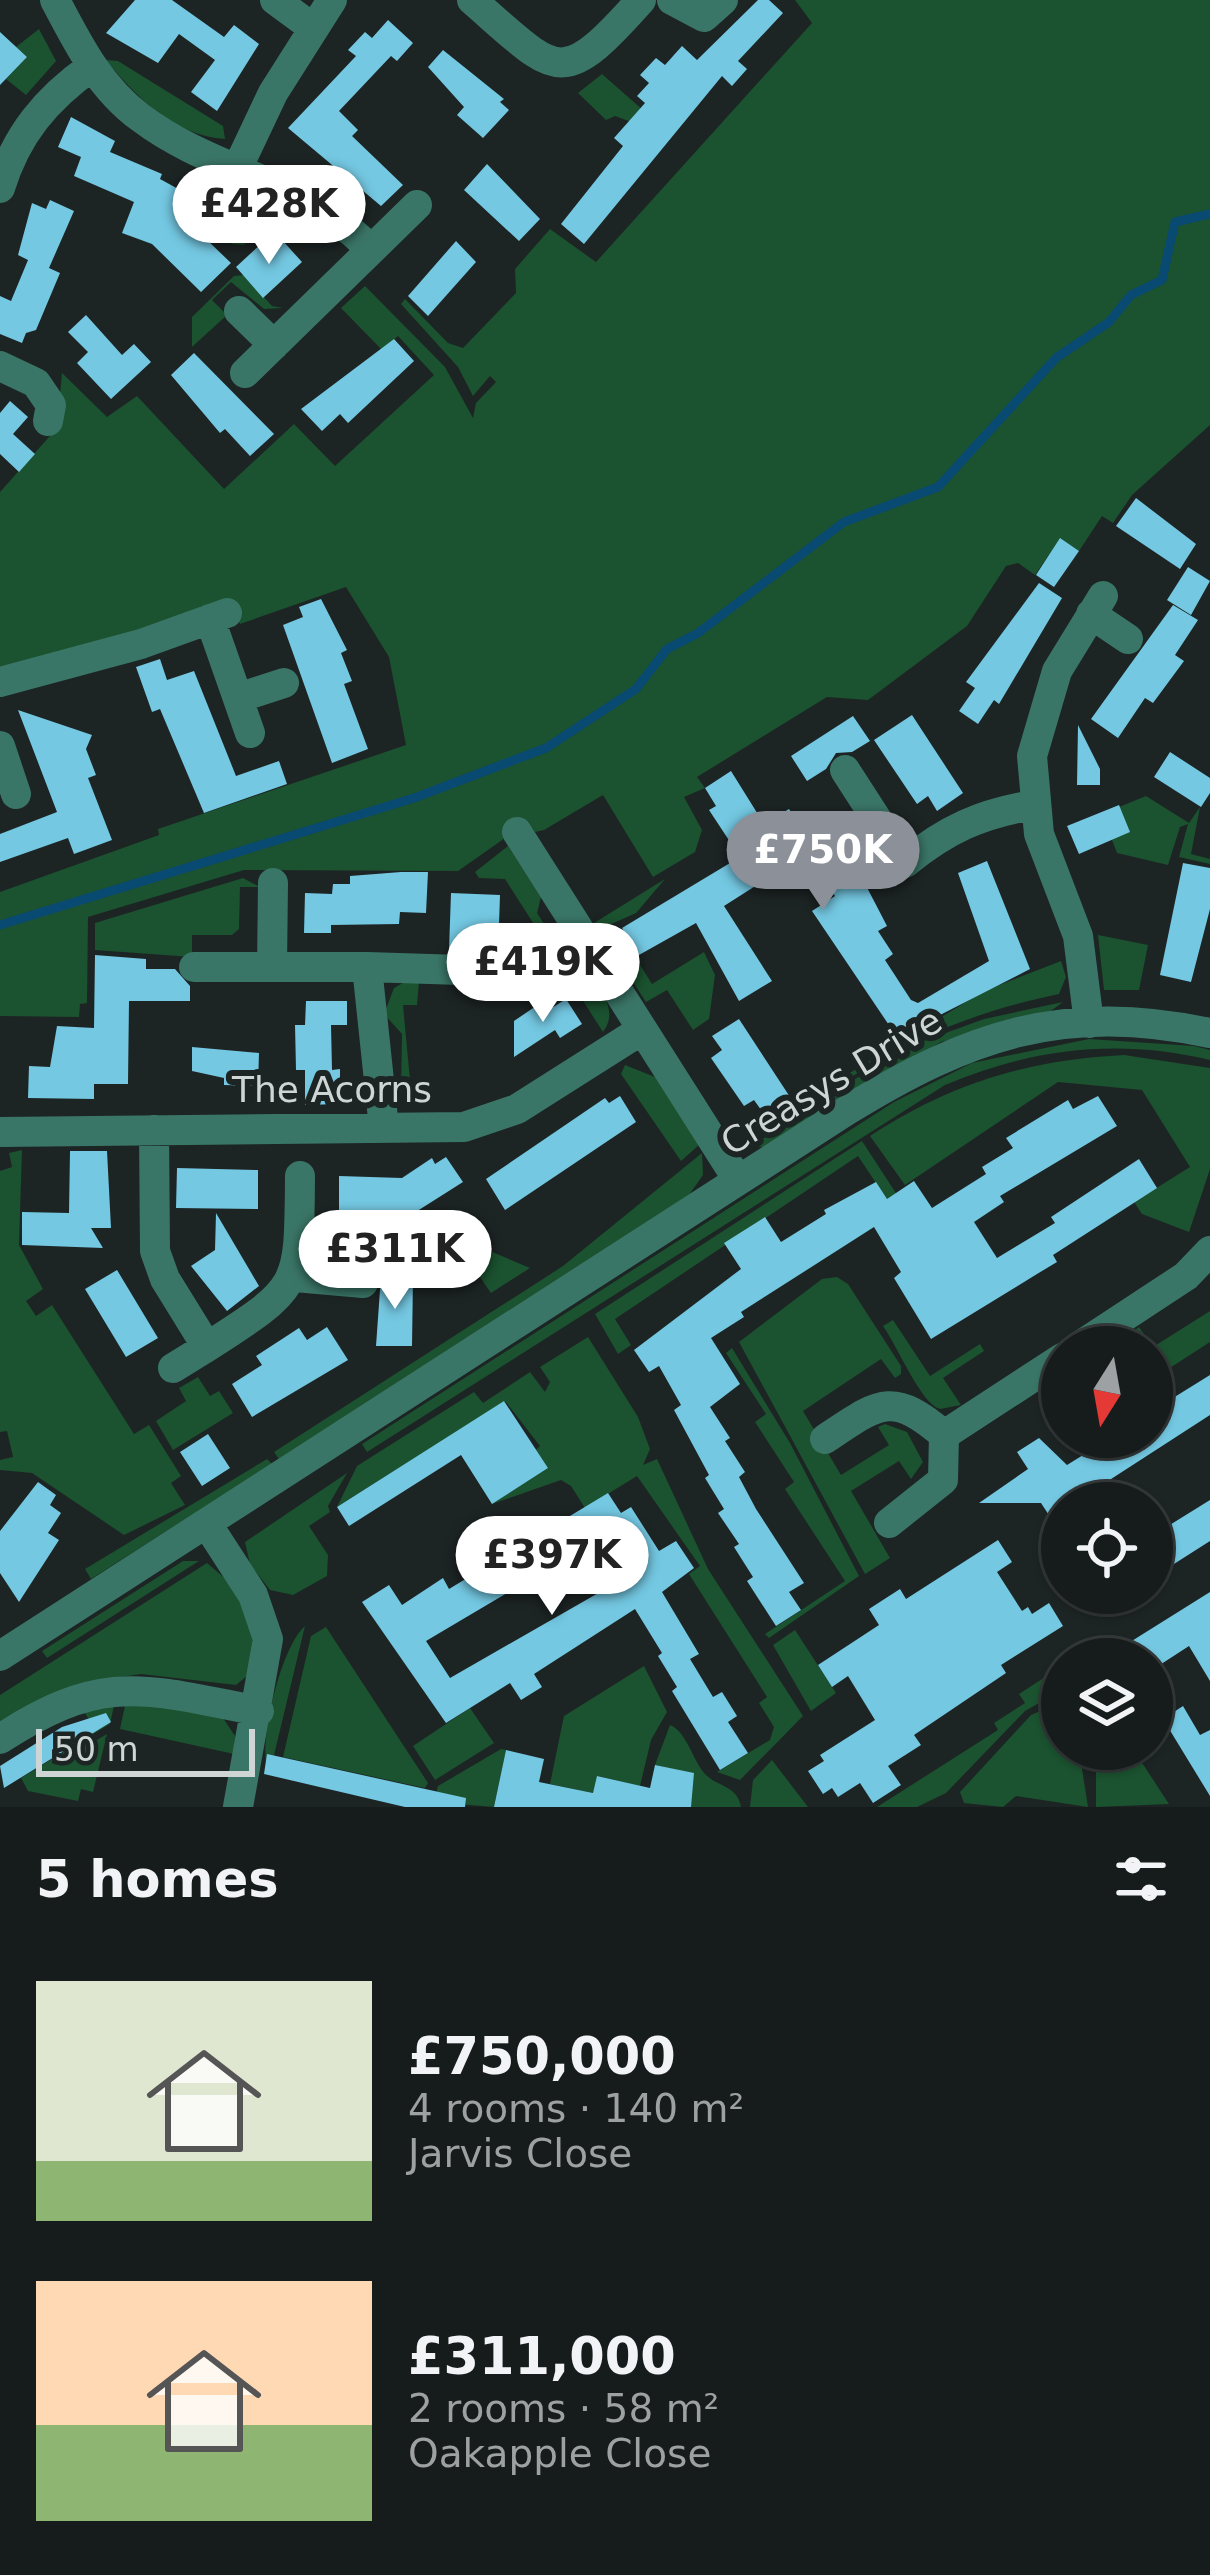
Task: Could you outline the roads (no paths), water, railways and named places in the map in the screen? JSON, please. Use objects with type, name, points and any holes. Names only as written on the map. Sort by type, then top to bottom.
[{"type":"street","points":[[55,0],[91,67],[140,118],[199,153],[304,198],[371,250]]},
{"type":"street","points":[[275,0],[313,28]]},
{"type":"street","points":[[238,167],[273,93],[332,0]]},
{"type":"street","points":[[472,0],[542,58],[561,65],[588,58],[641,0]]},
{"type":"street","points":[[673,0],[704,16],[723,0]]},
{"type":"street","points":[[0,188],[23,133],[51,96],[91,67]]},
{"type":"street","points":[[245,374],[417,206]]},
{"type":"street","points":[[239,310],[274,346]]},
{"type":"street","points":[[0,366],[46,373],[51,405],[48,421]]},
{"type":"street","points":[[1089,1023],[1082,954],[1033,806],[1032,756],[1041,712],[1057,671],[1097,605],[1128,639]]},
{"type":"street","points":[[0,682],[141,644],[218,616],[250,733]]},
{"type":"street","points":[[238,698],[284,683]]},
{"type":"street","points":[[845,770],[912,876],[957,824],[982,813],[1033,806]]},
{"type":"street","points":[[517,832],[738,1180]]},
{"type":"street","points":[[272,967],[273,883]]},
{"type":"street","points":[[194,967],[461,970]]},
{"type":"street","points":[[367,967],[384,1128]]},
{"type":"street","name":"Creasys Drive","points":[[207,1524],[738,1180],[944,1054],[1025,1029],[1089,1023],[1134,1022],[1210,1034]]},
{"type":"street","name":"The Acorns","points":[[0,1132],[384,1128],[492,1122],[640,1031]]},
{"type":"street","points":[[154,1130],[159,1265],[208,1347]]},
{"type":"street","points":[[173,1368],[271,1306],[295,1277],[300,1176]]},
{"type":"street","points":[[1110,1326],[1186,1276],[1210,1251]]},
{"type":"street","points":[[295,1277],[363,1283]]},
{"type":"street","points":[[944,1435],[1041,1372]]},
{"type":"street","points":[[825,1439],[886,1403],[901,1405],[944,1435]]},
{"type":"street","points":[[889,1522],[943,1480],[944,1435]]},
{"type":"street","points":[[0,1657],[207,1524],[241,1572],[266,1627],[268,1667],[238,1807]]},
{"type":"street","points":[[0,1739],[54,1706],[125,1688],[259,1711]]},
{"type":"waterway","points":[[0,925],[414,798],[546,748],[636,689],[667,649],[698,633],[844,522],[938,487],[1056,358],[1109,322],[1131,295],[1162,280],[1175,222],[1210,214]]}]
